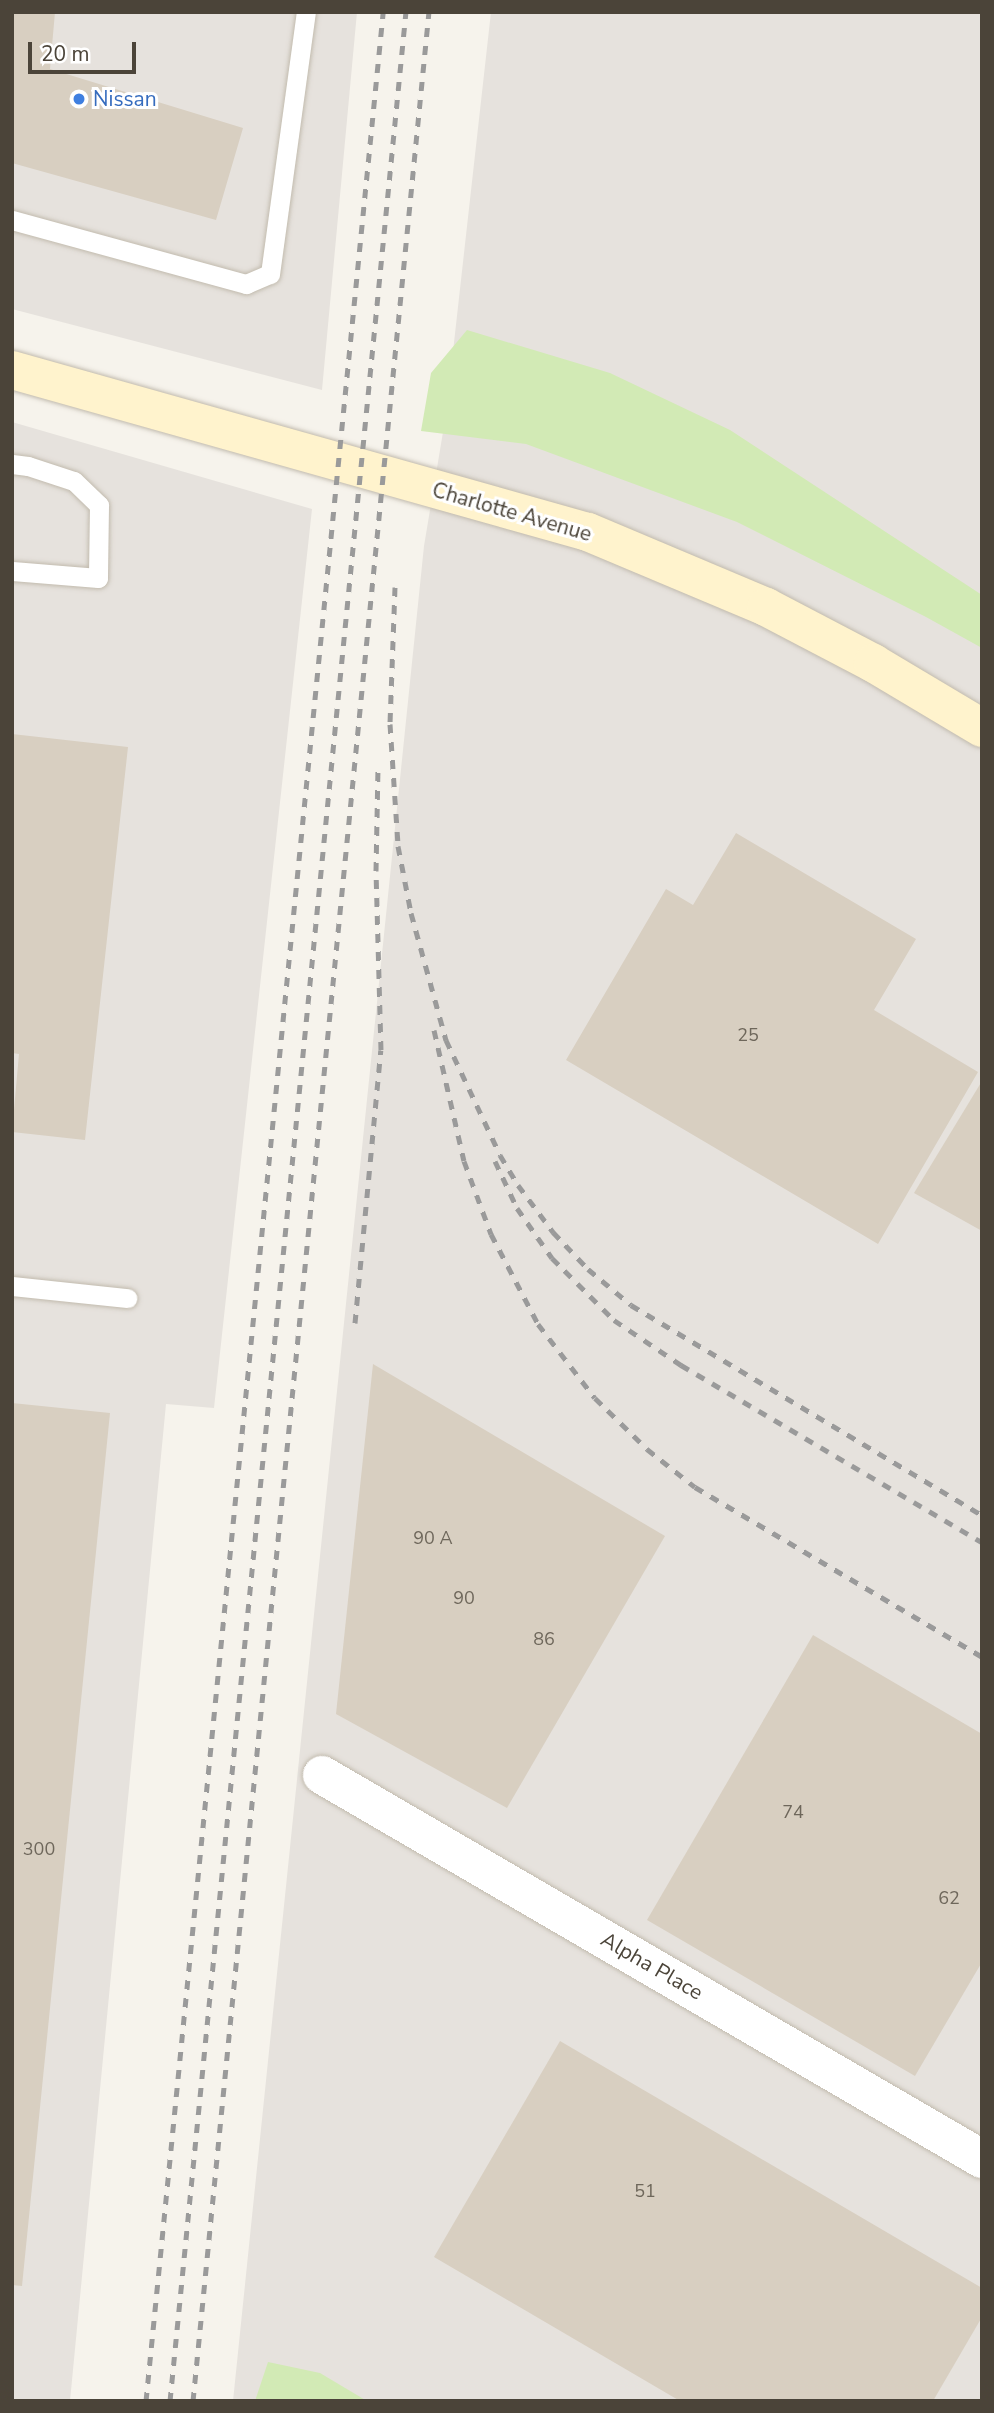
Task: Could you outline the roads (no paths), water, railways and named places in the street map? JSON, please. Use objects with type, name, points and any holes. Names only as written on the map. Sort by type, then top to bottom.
[{"type":"street","name":"Charlotte Avenue","points":[[12,370],[588,532],[766,607],[873,663],[982,728]]},
{"type":"street","name":"Alpha Place","points":[[322,1775],[982,2159]]},
{"type":"lane","points":[[12,220],[246,284],[270,274],[306,12]]},
{"type":"lane","points":[[12,464],[28,466],[74,481],[99,505],[99,517],[98,578],[12,571]]},
{"type":"lane","points":[[12,1286],[127,1298]]},
{"type":"railway","points":[[146,2401],[383,12]]},
{"type":"railway","points":[[170,2401],[406,12]]},
{"type":"railway","points":[[193,2401],[429,12]]},
{"type":"railway","points":[[395,587],[390,724],[398,846],[411,913],[446,1040],[500,1155],[518,1185],[553,1232],[588,1269],[631,1305],[982,1515]]},
{"type":"railway","points":[[355,1323],[381,1050],[376,871],[378,768]]},
{"type":"railway","points":[[434,1030],[464,1161],[491,1234],[538,1324],[595,1398],[647,1449],[695,1487],[982,1657]]},
{"type":"railway","points":[[495,1161],[517,1208],[552,1258],[614,1320],[681,1365],[982,1542]]},
{"type":"place","name":"Nissan","points":[[79,99]]}]
